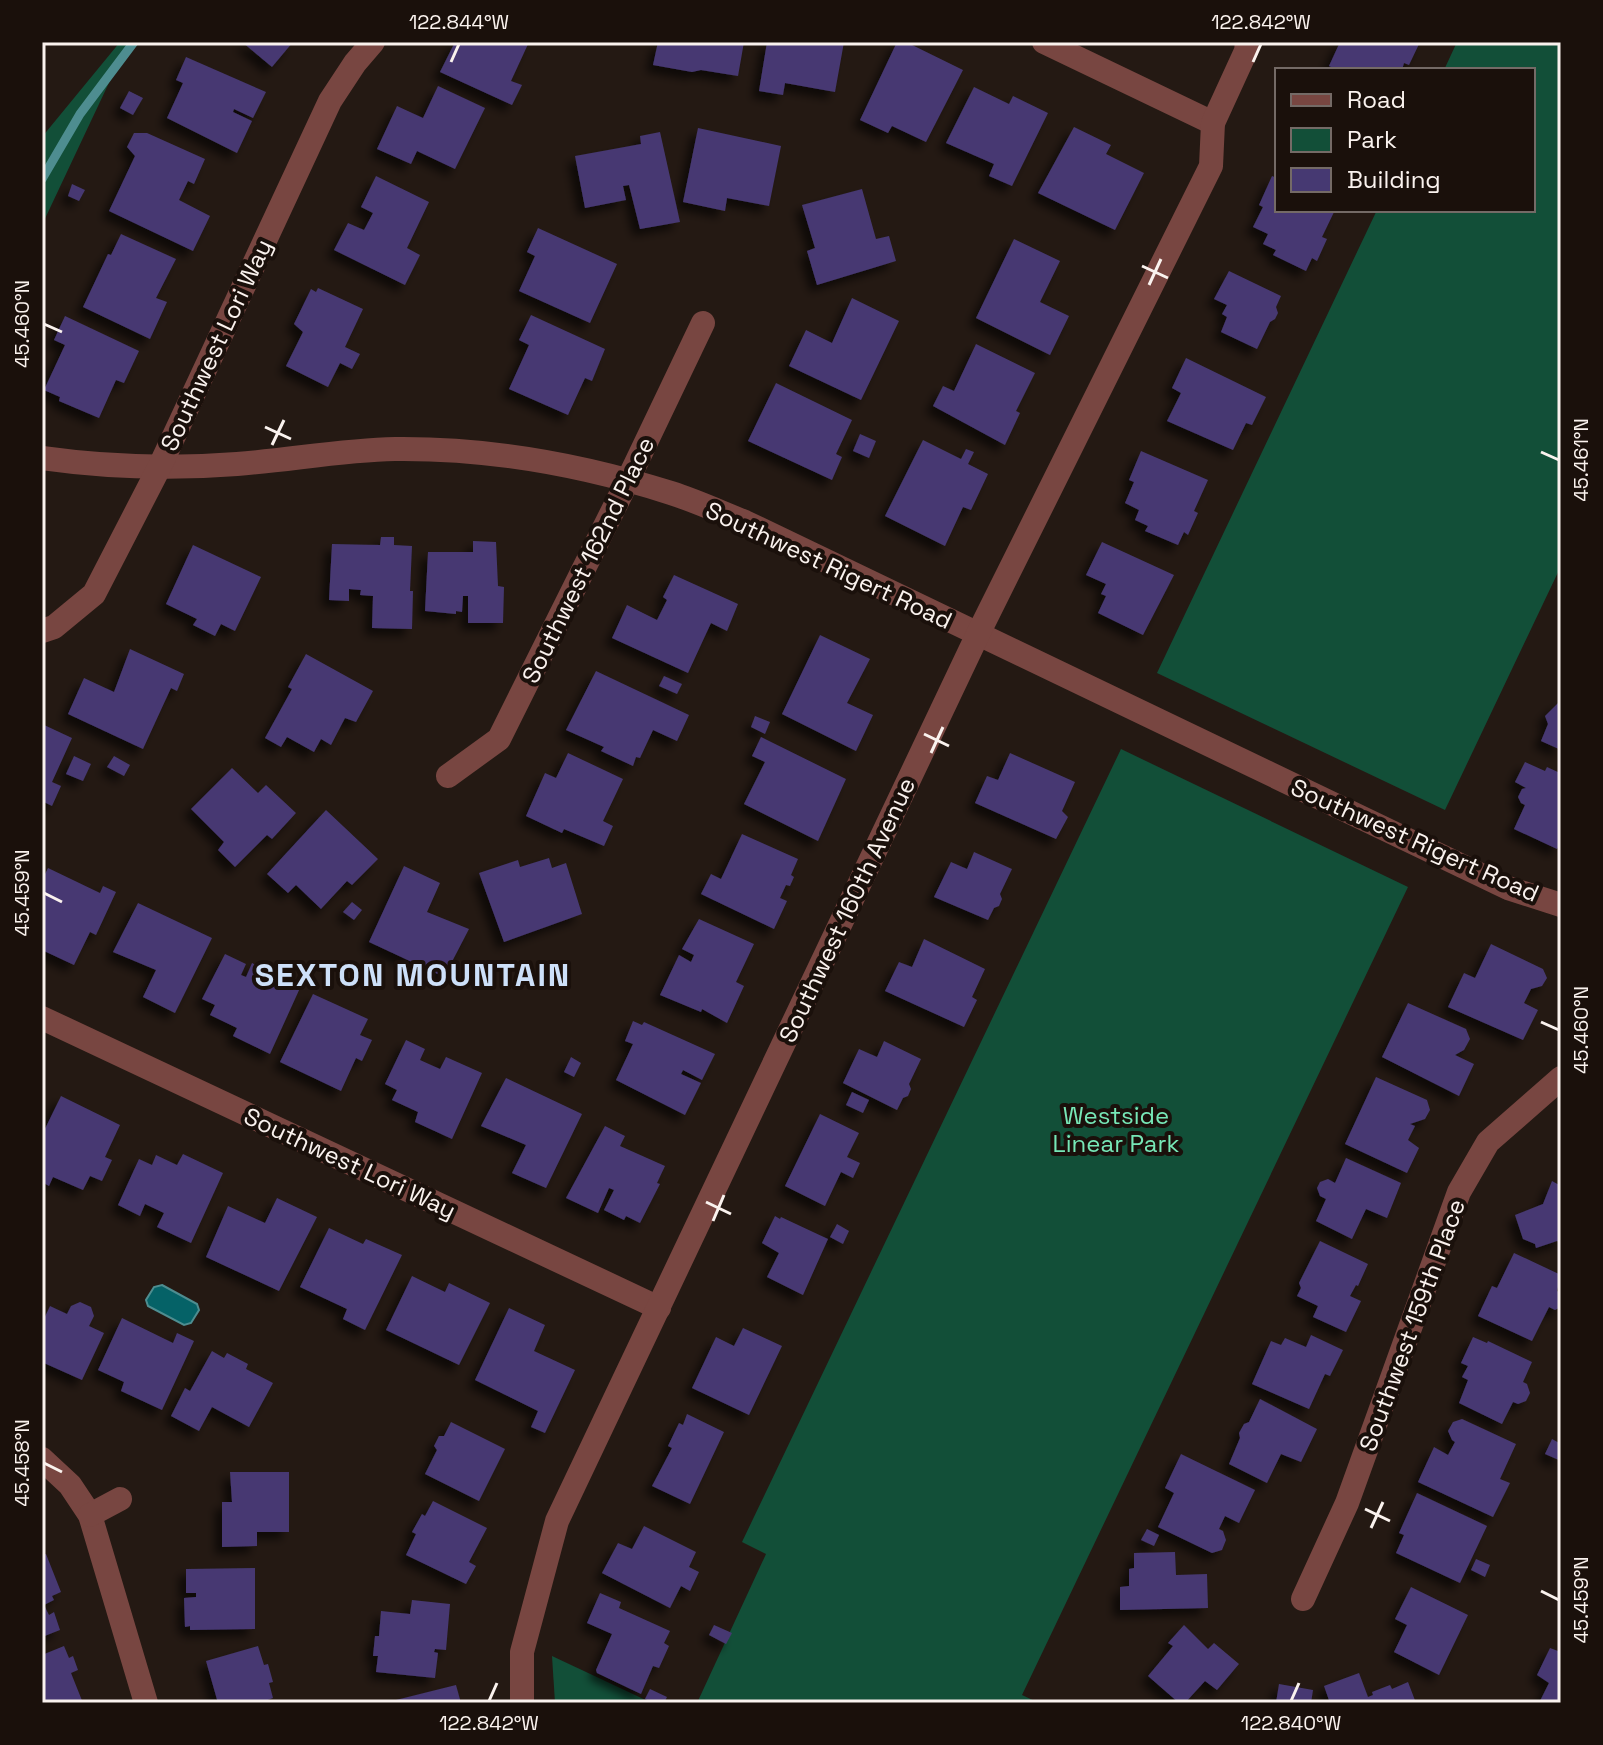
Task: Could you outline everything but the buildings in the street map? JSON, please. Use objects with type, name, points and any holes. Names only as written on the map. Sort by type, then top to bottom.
[{"type":"street","name":"Southwest Lori Way","points":[[42,631],[54,627],[94,594],[160,466],[330,101],[373,42]]},
{"type":"street","points":[[1044,42],[1213,123]]},
{"type":"street","name":"Southwest 160th Avenue","points":[[522,1703],[522,1652],[557,1521],[978,634],[1211,166],[1213,123],[1246,51],[1247,42]]},
{"type":"street","name":"Southwest 162nd Place","points":[[448,776],[499,739],[703,323]]},
{"type":"street","name":"Southwest Rigert Road","points":[[42,458],[74,463],[160,466],[236,464],[394,449],[452,451],[518,458],[671,493],[745,522],[1508,888],[1561,905]]},
{"type":"street","name":"Southwest Lori Way","points":[[42,1018],[659,1308]]},
{"type":"street","name":"Southwest 159th Place","points":[[1303,1599],[1347,1503],[1459,1192],[1488,1142],[1561,1078]]},
{"type":"street","points":[[42,1459],[70,1485],[90,1515],[146,1703]]},
{"type":"street","points":[[90,1515],[120,1499]]},
{"type":"green space","points":[[120,42],[138,42],[115,70],[42,225],[42,137]]},
{"type":"green space","points":[[1457,42],[1561,42],[1561,566],[1445,810],[1157,673],[1376,212],[1535,212],[1535,68],[1445,68]]},
{"type":"green space","name":"Westside Linear Park","points":[[1121,749],[1408,887],[1022,1695],[1039,1703],[697,1703],[766,1554],[742,1542]]},
{"type":"green space","points":[[552,1656],[652,1703],[555,1703]]},
{"type":"water","points":[[162,1285],[197,1304],[199,1310],[191,1323],[184,1325],[148,1306],[146,1300],[154,1287]]},
{"type":"waterway","points":[[42,179],[80,114],[134,42]]},
{"type":"district","name":"SEXTON MOUNTAIN","points":[[413,975]]}]
